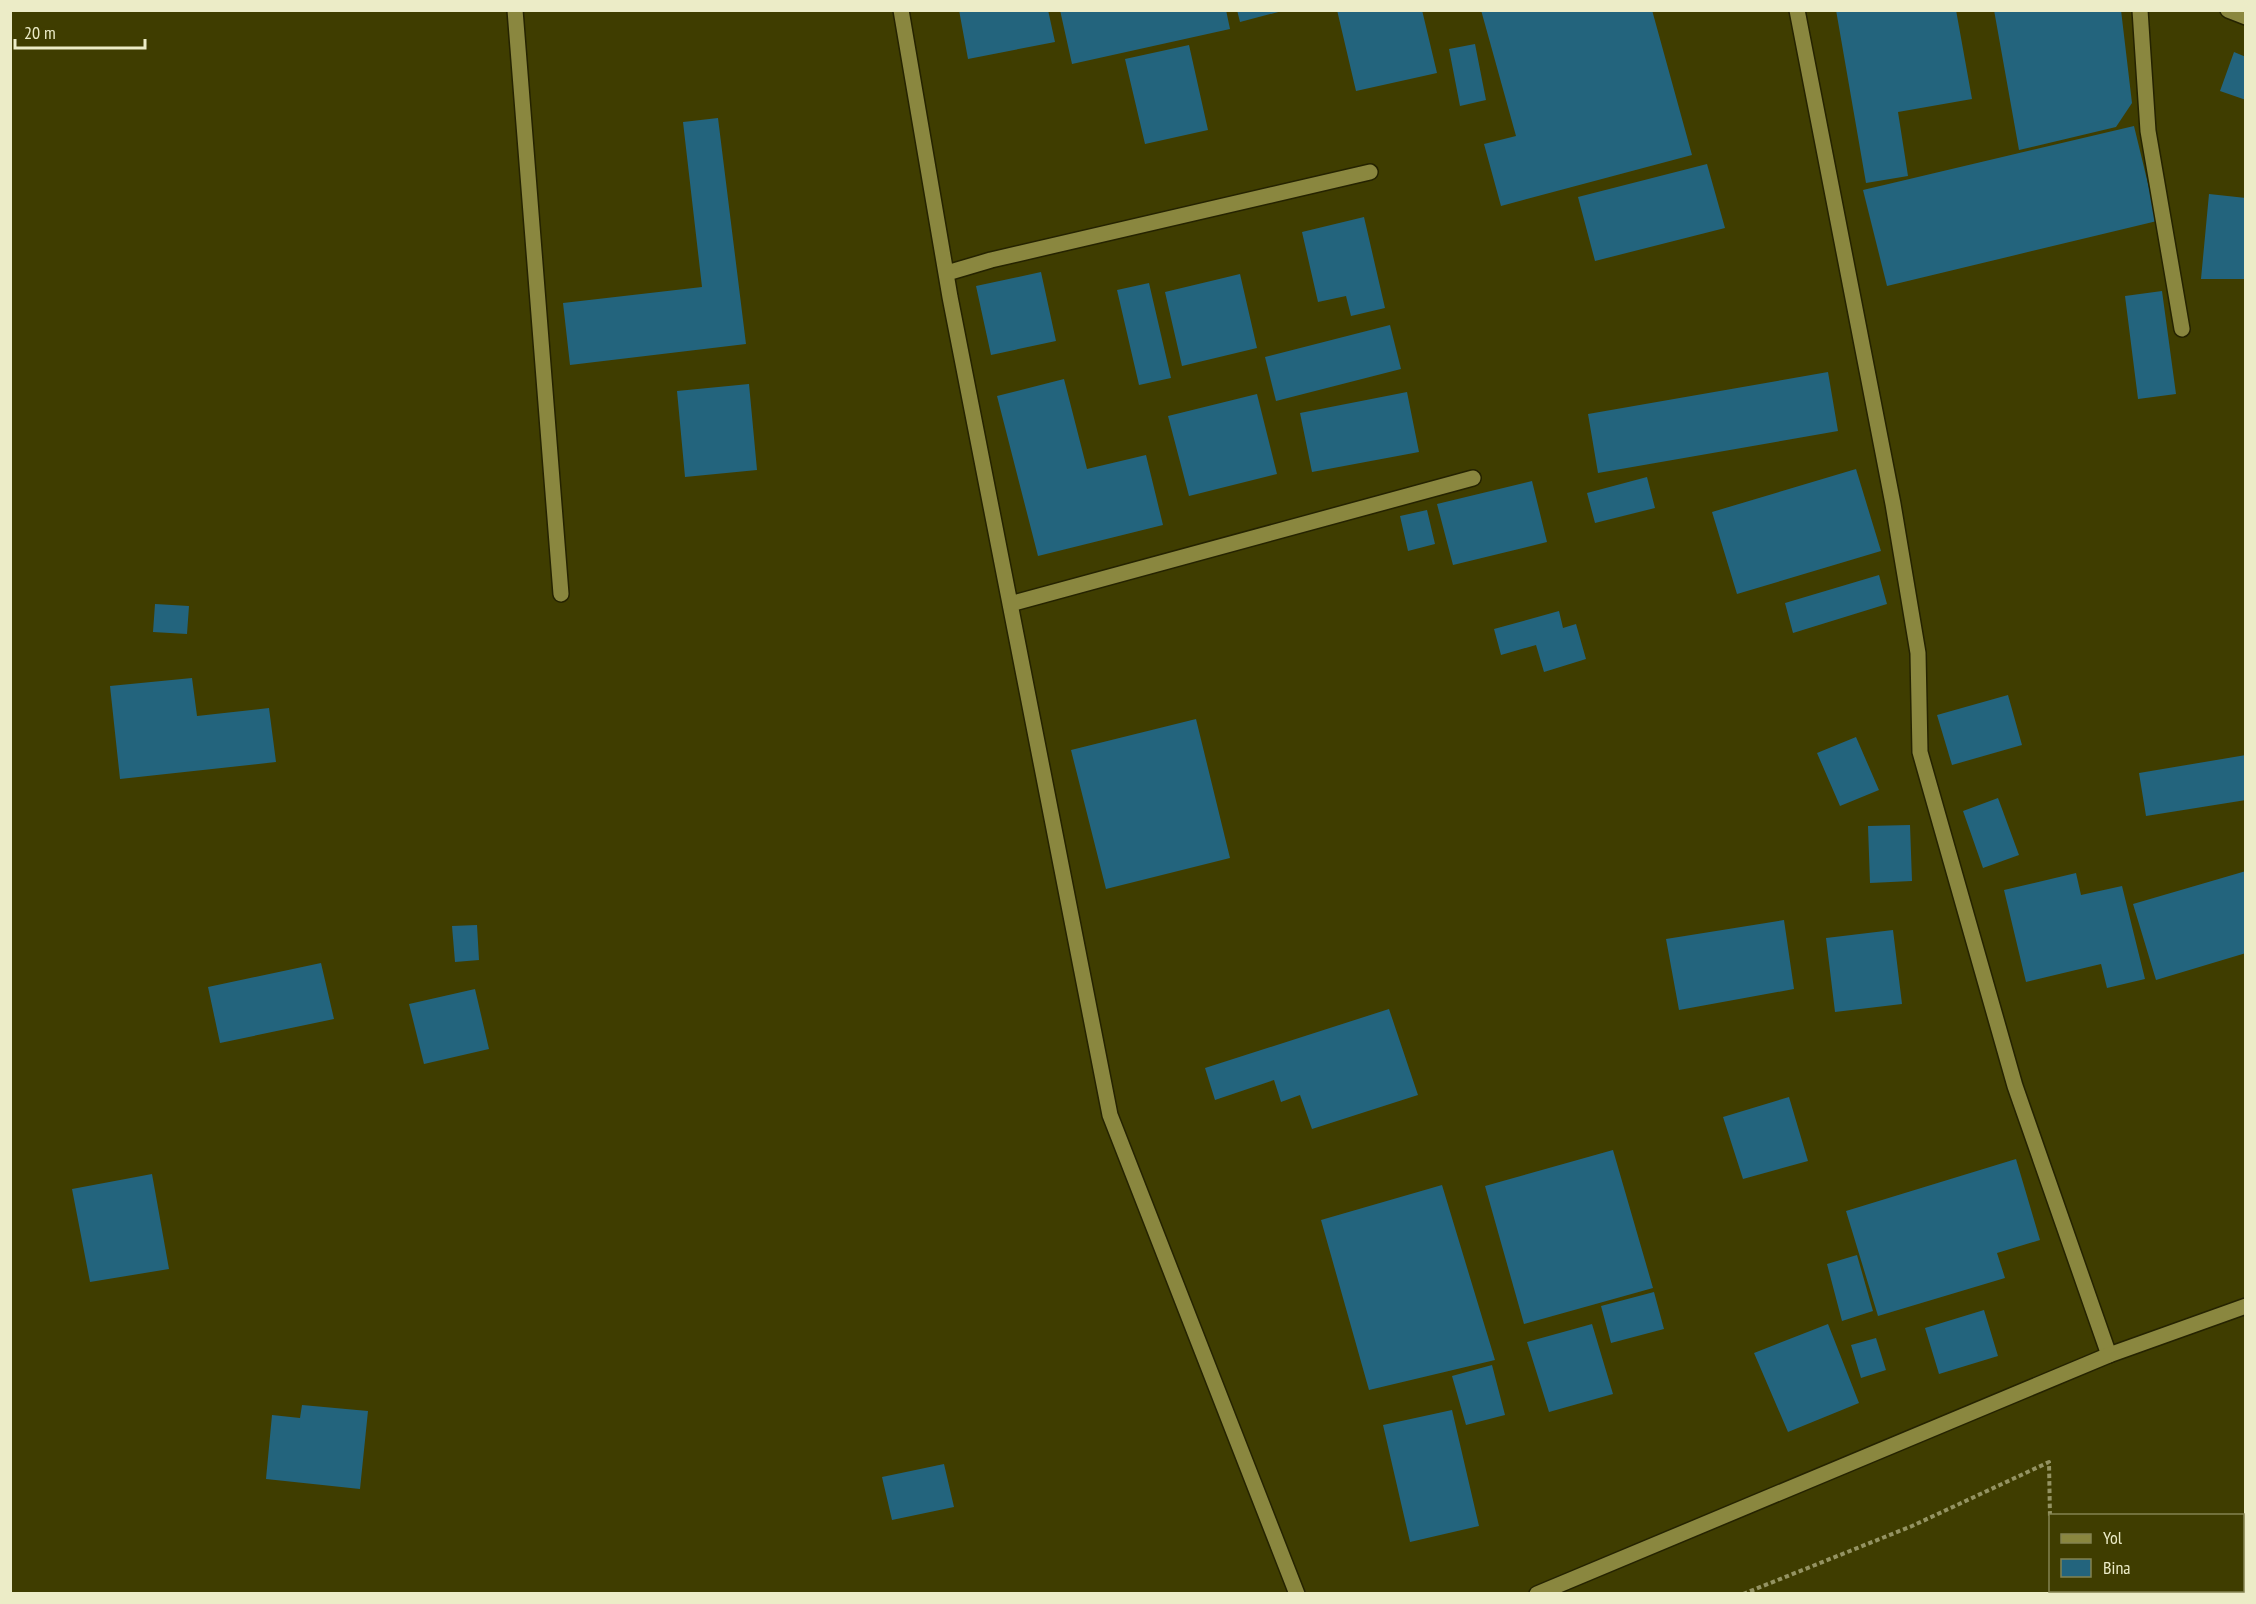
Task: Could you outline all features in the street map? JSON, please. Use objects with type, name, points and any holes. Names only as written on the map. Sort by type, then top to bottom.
[{"type":"street","points":[[515,10],[561,594]]},
{"type":"street","points":[[901,10],[947,273],[1110,1115],[1297,1593]]},
{"type":"street","points":[[1797,10],[1890,492],[1918,652],[1920,752],[2015,1086],[2109,1355]]},
{"type":"street","points":[[2140,10],[2148,131],[2182,329]]},
{"type":"street","points":[[2228,10],[2246,17]]},
{"type":"street","points":[[947,273],[991,260],[1370,172]]},
{"type":"street","points":[[1010,604],[1473,478]]},
{"type":"street","points":[[1538,1593],[2109,1355],[2246,1306]]},
{"type":"path","points":[[1743,1593],[1912,1526],[2049,1462],[2050,1514]]},
{"type":"building","points":[[959,10],[1048,10],[1055,42],[968,59]]},
{"type":"building","points":[[1060,10],[1226,10],[1230,29],[1072,64]]},
{"type":"building","points":[[1237,10],[1282,10],[1282,11],[1240,22]]},
{"type":"building","points":[[1337,10],[1422,10],[1437,73],[1356,91]]},
{"type":"building","points":[[1481,10],[1652,10],[1692,155],[1501,206],[1484,144],[1516,136]]},
{"type":"building","points":[[1836,10],[1956,10],[1972,99],[1898,112],[1908,176],[1866,183]]},
{"type":"building","points":[[1994,10],[2121,10],[2132,103],[2116,127],[2019,150]]},
{"type":"building","points":[[1475,44],[1486,100],[1460,106],[1449,49]]},
{"type":"building","points":[[1189,45],[1208,130],[1145,144],[1125,59]]},
{"type":"building","points":[[2234,52],[2246,57],[2246,100],[2220,91]]},
{"type":"building","points":[[718,118],[746,344],[570,365],[563,303],[702,287],[683,122]]},
{"type":"building","points":[[2134,126],[2157,221],[1887,286],[1863,190]]},
{"type":"building","points":[[1707,164],[1725,228],[1595,261],[1578,197]]},
{"type":"building","points":[[2209,194],[2246,198],[2246,279],[2201,279]]},
{"type":"building","points":[[1364,217],[1385,308],[1351,316],[1346,296],[1318,302],[1302,232]]},
{"type":"building","points":[[1041,272],[1056,341],[991,355],[976,286]]},
{"type":"building","points":[[1240,274],[1257,348],[1182,366],[1165,292]]},
{"type":"building","points":[[1149,283],[1171,378],[1139,385],[1117,290]]},
{"type":"building","points":[[2162,291],[2176,394],[2138,399],[2125,296]]},
{"type":"building","points":[[1390,325],[1401,369],[1276,401],[1265,357]]},
{"type":"building","points":[[1828,372],[1838,431],[1598,473],[1588,414]]},
{"type":"building","points":[[1064,379],[1087,469],[1146,455],[1163,525],[1038,556],[997,396]]},
{"type":"building","points":[[749,384],[757,470],[685,477],[677,391]]},
{"type":"building","points":[[1407,392],[1419,452],[1312,472],[1300,413]]},
{"type":"building","points":[[1257,394],[1277,474],[1189,496],[1168,416]]},
{"type":"building","points":[[1856,469],[1881,551],[1737,594],[1712,512]]},
{"type":"building","points":[[1647,477],[1655,508],[1595,523],[1587,493]]},
{"type":"building","points":[[1532,481],[1547,542],[1453,565],[1437,504]]},
{"type":"building","points":[[1427,510],[1435,544],[1408,551],[1400,516]]},
{"type":"building","points":[[1879,575],[1887,604],[1793,633],[1785,603]]},
{"type":"building","points":[[155,604],[189,606],[187,634],[153,632]]},
{"type":"building","points":[[1559,611],[1563,628],[1576,624],[1586,659],[1544,672],[1536,645],[1501,655],[1494,629]]},
{"type":"building","points":[[192,678],[197,716],[269,708],[276,762],[120,779],[110,686]]},
{"type":"building","points":[[2008,695],[2022,745],[1952,765],[1937,715]]},
{"type":"building","points":[[1196,719],[1230,858],[1106,889],[1071,750]]},
{"type":"building","points":[[1856,737],[1879,790],[1840,806],[1817,753]]},
{"type":"building","points":[[2246,755],[2246,800],[2146,816],[2139,773]]},
{"type":"building","points":[[1998,798],[2019,855],[1983,868],[1963,811]]},
{"type":"building","points":[[1910,825],[1912,881],[1870,883],[1868,826]]},
{"type":"building","points":[[2246,871],[2246,953],[2156,980],[2133,904]]},
{"type":"building","points":[[2076,873],[2081,895],[2122,886],[2145,979],[2107,988],[2101,964],[2026,982],[2004,890]]},
{"type":"building","points":[[1784,920],[1794,989],[1679,1010],[1666,939]]},
{"type":"building","points":[[477,925],[479,960],[455,962],[452,926]]},
{"type":"building","points":[[1893,930],[1902,1004],[1835,1012],[1826,938]]},
{"type":"building","points":[[321,963],[334,1019],[220,1043],[208,987]]},
{"type":"building","points":[[475,989],[489,1049],[424,1064],[409,1004]]},
{"type":"building","points":[[1389,1009],[1418,1095],[1312,1129],[1300,1095],[1281,1102],[1274,1080],[1215,1100],[1205,1068]]},
{"type":"building","points":[[1789,1097],[1808,1161],[1743,1179],[1723,1117]]},
{"type":"building","points":[[1613,1150],[1653,1288],[1524,1324],[1485,1186]]},
{"type":"building","points":[[2016,1159],[2040,1240],[1997,1253],[2005,1278],[1878,1316],[1846,1211]]},
{"type":"building","points":[[152,1174],[169,1269],[90,1282],[72,1189]]},
{"type":"building","points":[[1442,1185],[1495,1360],[1369,1390],[1321,1220]]},
{"type":"building","points":[[1857,1255],[1873,1311],[1842,1321],[1827,1264]]},
{"type":"building","points":[[1654,1292],[1664,1329],[1611,1343],[1601,1306]]},
{"type":"building","points":[[1984,1310],[1998,1356],[1939,1374],[1925,1328]]},
{"type":"building","points":[[1592,1324],[1613,1394],[1549,1412],[1527,1342]]},
{"type":"building","points":[[1828,1324],[1859,1403],[1788,1432],[1754,1353]]},
{"type":"building","points":[[1876,1338],[1886,1370],[1861,1378],[1851,1345]]},
{"type":"building","points":[[1492,1365],[1505,1415],[1466,1425],[1452,1376]]},
{"type":"building","points":[[302,1405],[368,1411],[360,1489],[266,1479],[272,1415],[300,1418]]},
{"type":"building","points":[[1452,1410],[1479,1526],[1410,1542],[1383,1425]]},
{"type":"building","points":[[944,1464],[954,1507],[892,1520],[882,1477]]}]
